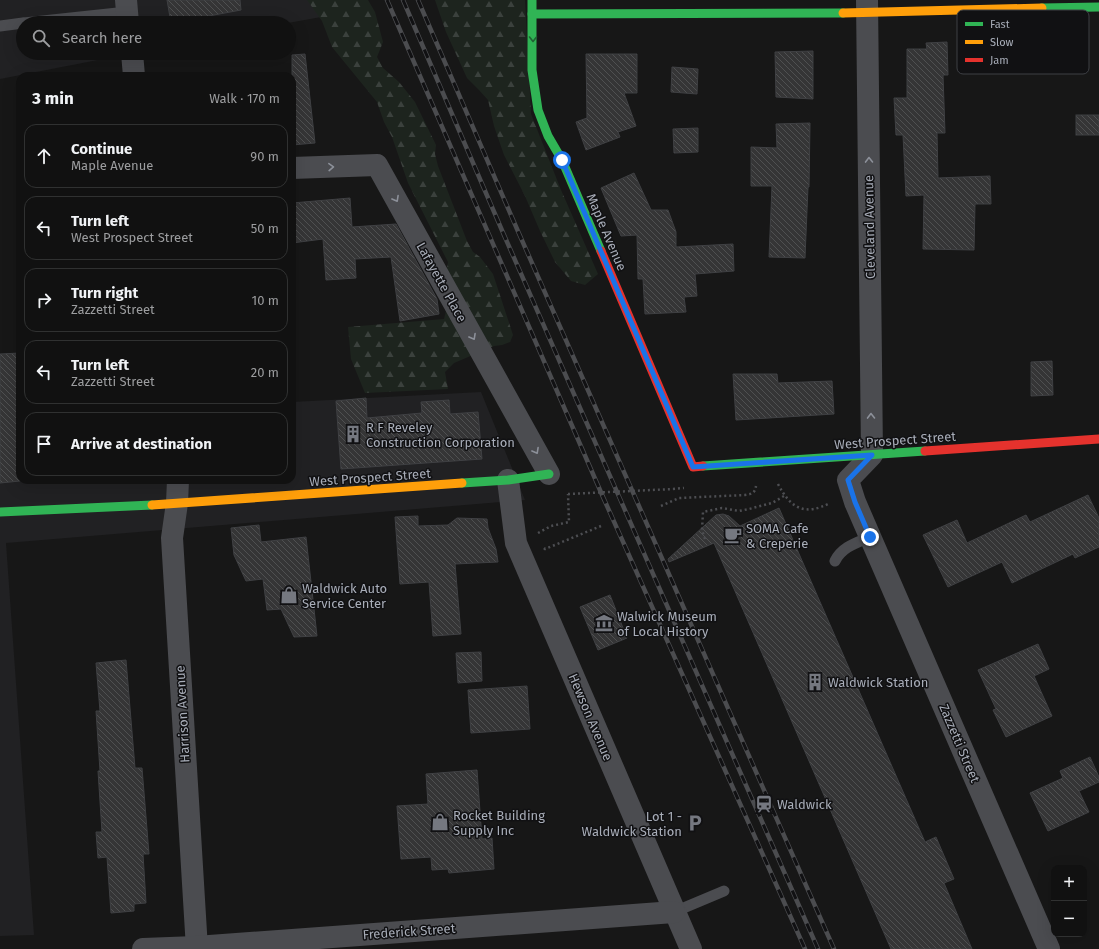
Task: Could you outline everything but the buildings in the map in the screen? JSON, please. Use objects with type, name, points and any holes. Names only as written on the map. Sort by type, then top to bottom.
[{"type":"street","name":"Maple Avenue","points":[[532,0],[533,81],[538,109],[548,137],[562,160],[693,467]]},
{"type":"street","points":[[532,14],[867,6],[1099,7]]},
{"type":"street","name":"Cleveland Avenue","points":[[867,6],[872,455]]},
{"type":"street","points":[[133,60],[134,72]]},
{"type":"street","name":"Lafayette Place","points":[[296,168],[377,165],[549,474]]},
{"type":"street","name":"West Prospect Street","points":[[693,467],[1099,439]]},
{"type":"street","name":"Zazzetti Street","points":[[872,455],[848,480],[852,492],[870,537],[1049,949]]},
{"type":"street","name":"West Prospect Street","points":[[0,512],[177,503],[508,480],[549,474]]},
{"type":"street","name":"Hewson Avenue","points":[[508,480],[516,544],[690,949]]},
{"type":"street","name":"Harrison Avenue","points":[[178,484],[177,503],[172,538],[197,948]]},
{"type":"street","name":"Frederick Street","points":[[143,949],[197,948],[674,912]]},
{"type":"lane","points":[[90,16],[127,12]]},
{"type":"lane","points":[[0,26],[16,24]]},
{"type":"lane","points":[[835,561],[839,553],[845,548],[870,537]]},
{"type":"lane","points":[[674,912],[724,891]]},
{"type":"path","points":[[777,483],[784,496],[792,504],[802,509],[812,510],[823,507],[852,492]]},
{"type":"path","points":[[661,506],[679,498],[752,494],[755,490],[756,484]]},
{"type":"path","points":[[551,526],[570,522],[568,494],[673,489]]},
{"type":"path","points":[[705,539],[702,530],[703,512],[722,508],[739,510],[749,509],[772,503],[784,496]]},
{"type":"path","points":[[543,544],[545,550],[601,526]]},
{"type":"path","points":[[538,533],[540,538]]},
{"type":"shaded area","points":[[0,0],[324,0],[332,15],[296,22],[296,16],[16,16],[16,60],[98,60],[36,72],[16,72],[16,76],[0,79]]},
{"type":"shaded area","points":[[0,384],[16,461],[16,484],[296,484],[296,402],[481,392],[525,500],[6,543],[34,935],[0,936]]},
{"type":"green space","points":[[307,0],[368,0],[375,12],[383,42],[377,57],[383,68],[399,82],[415,102],[436,145],[435,154],[438,166],[467,241],[473,252],[480,257],[493,274],[513,335],[510,342],[494,346],[454,363],[445,372],[448,389],[365,393],[351,359],[348,327],[444,319],[446,311],[444,289],[448,262],[408,183],[392,137],[384,122],[377,102],[332,47],[322,21]]},
{"type":"green space","points":[[435,0],[525,0],[531,114],[561,190],[598,274],[585,285],[571,281],[555,262],[525,196],[504,155],[494,126],[488,100],[467,78],[446,32]]},
{"type":"railway","points":[[387,0],[603,497],[805,949]]},
{"type":"railway","points":[[403,0],[504,235],[818,949]]},
{"type":"railway","points":[[418,0],[517,229],[834,949]]},
{"type":"traffic: fast","points":[[532,0],[532,70],[538,110],[548,136],[562,160],[601,251]]},
{"type":"traffic: fast","points":[[1042,8],[1099,7]]},
{"type":"traffic: fast","points":[[532,14],[843,13]]},
{"type":"traffic: fast","points":[[703,466],[925,451]]},
{"type":"traffic: fast","points":[[462,483],[508,480],[549,474]]},
{"type":"traffic: fast","points":[[0,512],[152,505]]},
{"type":"traffic: slow","points":[[962,10],[1042,8]]},
{"type":"traffic: slow","points":[[843,13],[957,10]]},
{"type":"traffic: slow","points":[[152,505],[462,483]]},
{"type":"traffic: jam","points":[[601,251],[693,467],[703,466]]},
{"type":"traffic: jam","points":[[925,451],[1099,439]]},
{"type":"place","name":"R F Reveley Construction Corporation","points":[[353,434]]},
{"type":"place","name":"SOMA Cafe & Creperie","points":[[733,535]]},
{"type":"place","name":"Waldwick Auto Service Center","points":[[289,595]]},
{"type":"place","name":"Walwick Museum of Local History","points":[[604,623]]},
{"type":"place","name":"Waldwick Station","points":[[815,682]]},
{"type":"place","name":"Waldwick","points":[[764,804]]},
{"type":"place","name":"Rocket Building Supply Inc","points":[[440,822]]},
{"type":"place","name":"Lot 1 - Waldwick Station","points":[[695,823]]},
{"type":"route","points":[[562,160],[693,467],[872,455],[848,480],[855,502],[870,537]]}]
